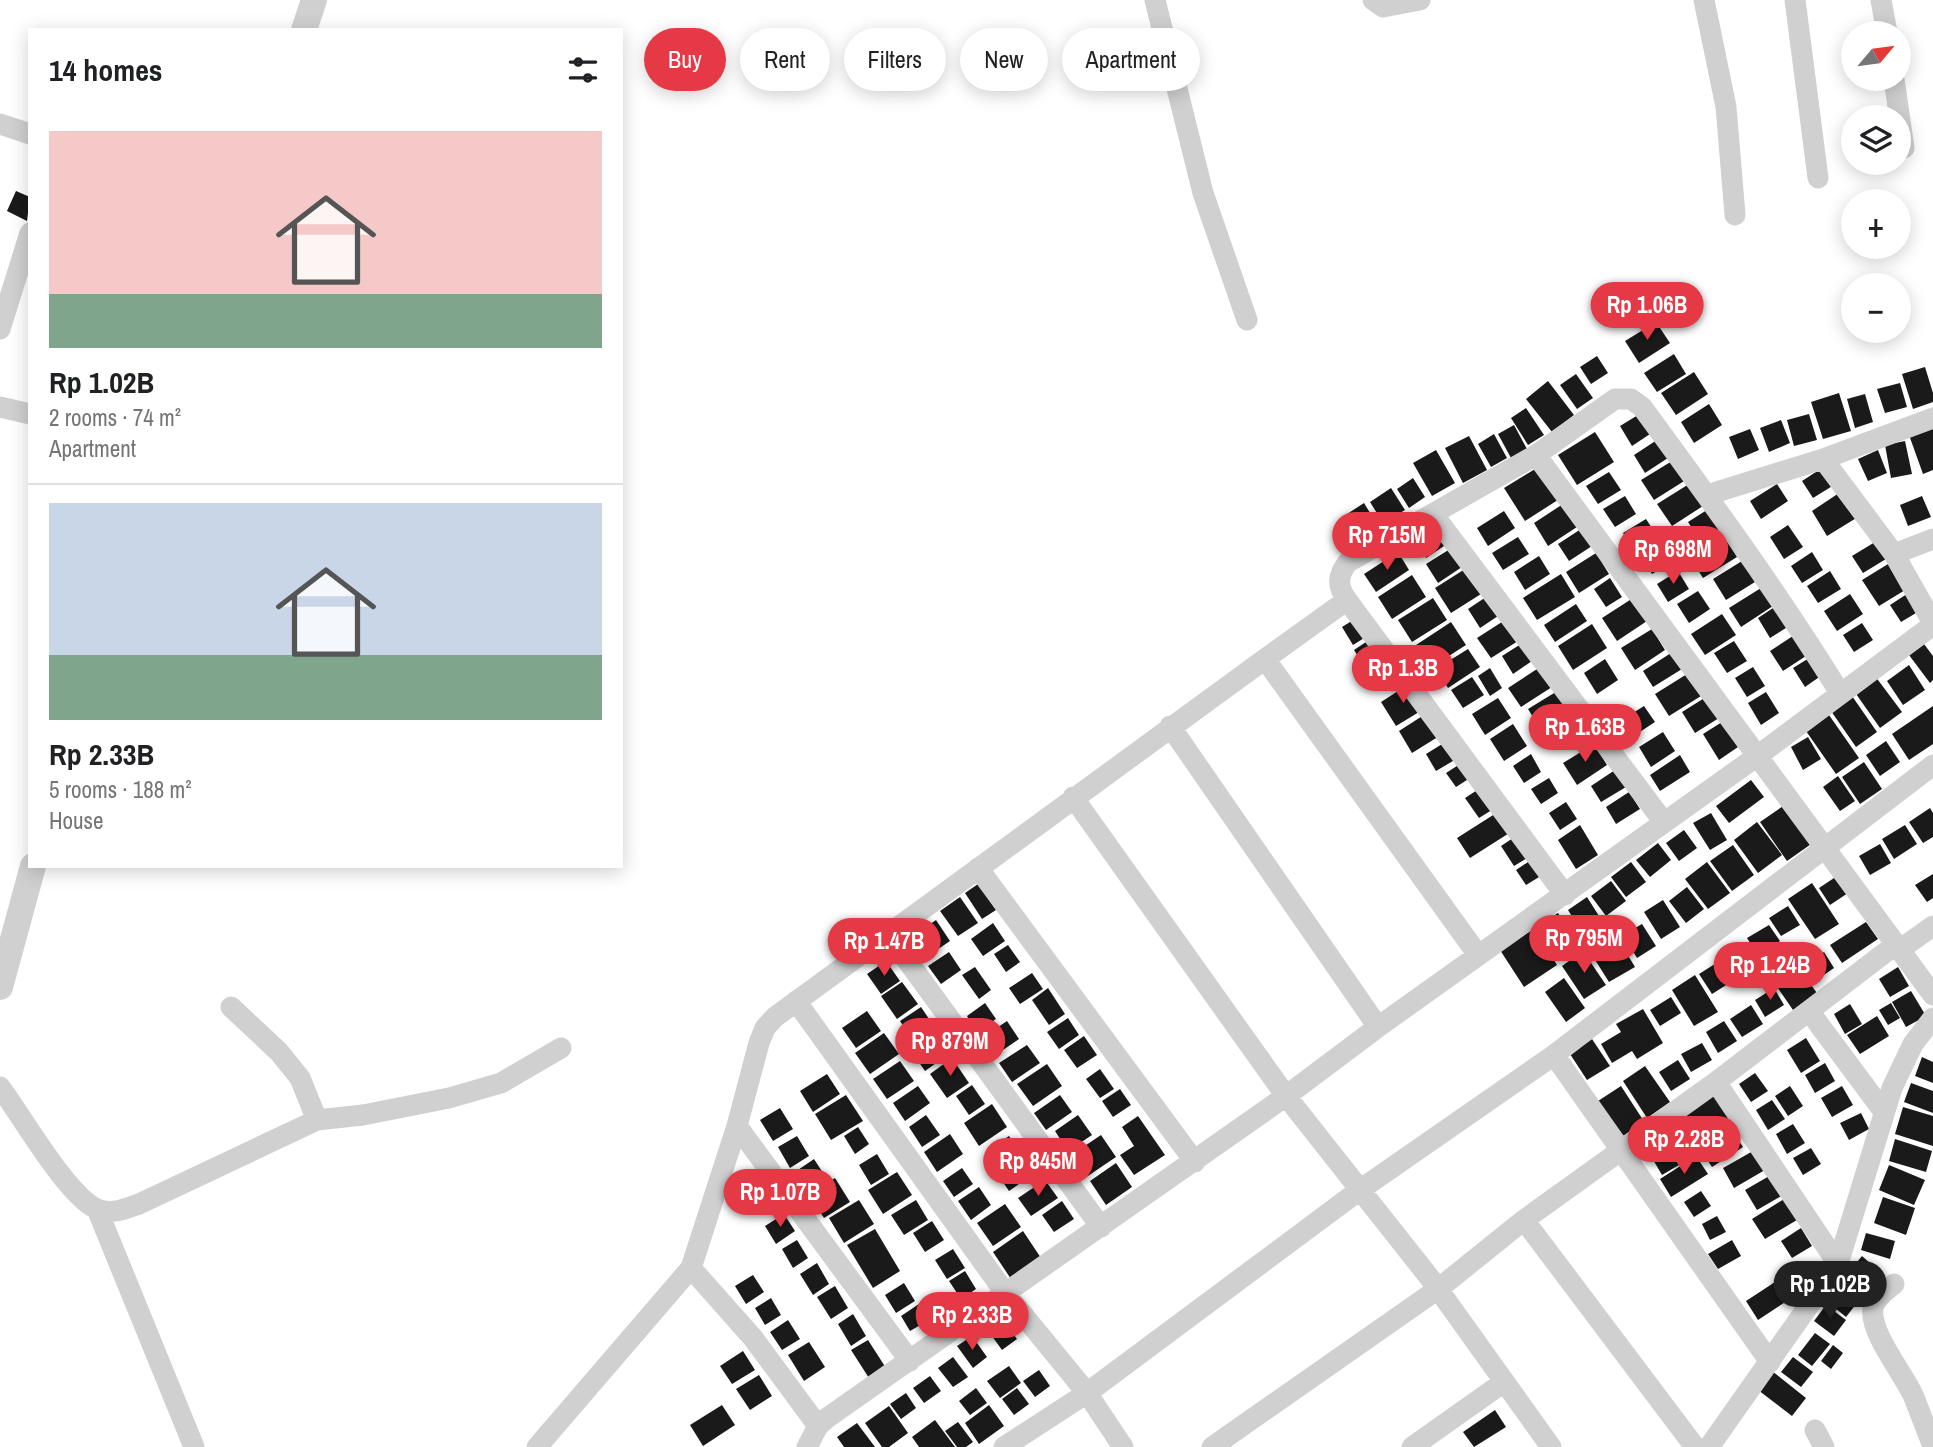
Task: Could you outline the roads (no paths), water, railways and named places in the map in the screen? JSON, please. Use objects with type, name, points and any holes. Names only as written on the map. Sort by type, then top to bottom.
[{"type":"street","points":[[305,28],[314,0]]},
{"type":"street","points":[[1155,0],[1203,193],[1247,320]]},
{"type":"street","points":[[1373,0],[1383,7],[1420,0]]},
{"type":"street","points":[[1704,0],[1726,107],[1735,215]]},
{"type":"street","points":[[1795,0],[1818,178]]},
{"type":"street","points":[[1881,0],[1884,21]]},
{"type":"street","points":[[0,124],[28,133]]},
{"type":"street","points":[[0,329],[28,239]]},
{"type":"street","points":[[1565,895],[1347,600],[1338,582],[1348,562],[1536,455],[1615,399],[1631,399],[1642,407],[1707,495],[1798,626],[1840,693]]},
{"type":"street","points":[[0,407],[28,414]]},
{"type":"street","points":[[1707,495],[1822,459],[1933,418]]},
{"type":"street","points":[[1536,455],[1823,849],[1933,995]]},
{"type":"street","points":[[807,1447],[818,1426],[1195,1162],[1663,821],[1756,757],[1933,624],[1894,554],[1822,459]]},
{"type":"street","points":[[1433,514],[1663,821]]},
{"type":"street","points":[[1894,554],[1933,539]]},
{"type":"street","points":[[537,1447],[691,1268],[737,1126],[765,1028],[796,1001],[1073,797],[1347,600]]},
{"type":"street","points":[[1265,659],[1478,955]]},
{"type":"street","points":[[1170,726],[1378,1027]]},
{"type":"street","points":[[1004,1447],[1087,1393],[1361,1189],[1554,1055],[1933,765]]},
{"type":"street","points":[[1073,797],[1286,1096],[1438,1289],[1551,1447]]},
{"type":"street","points":[[2,972],[32,868]]},
{"type":"street","points":[[978,868],[1195,1162]]},
{"type":"street","points":[[1212,1447],[1438,1289],[1524,1220],[1621,1153],[1809,1011],[1897,948],[1933,926]]},
{"type":"street","points":[[888,934],[1101,1227]]},
{"type":"street","points":[[796,1001],[1006,1294],[1087,1393],[1123,1447]]},
{"type":"street","points":[[231,1007],[279,1052],[300,1078],[317,1120]]},
{"type":"street","points":[[1809,1011],[1884,1112]]},
{"type":"street","points":[[1709,1447],[1838,1264],[1884,1112],[1902,1063],[1920,1033],[1933,1018]]},
{"type":"street","points":[[97,1209],[111,1212],[139,1204],[317,1120],[363,1115],[449,1098],[501,1083],[561,1048]]},
{"type":"street","points":[[1554,1055],[1770,1362]]},
{"type":"street","points":[[1716,1082],[1838,1264]]},
{"type":"street","points":[[0,1087],[72,1188],[97,1209],[194,1447]]},
{"type":"street","points":[[737,1126],[910,1361]]},
{"type":"street","points":[[1524,1220],[1695,1447]]},
{"type":"street","points":[[691,1268],[752,1338],[818,1426]]},
{"type":"street","points":[[1894,1284],[1875,1301],[1872,1309],[1874,1319],[1879,1334],[1912,1393],[1933,1446]]},
{"type":"street","points":[[1412,1447],[1504,1382]]}]
